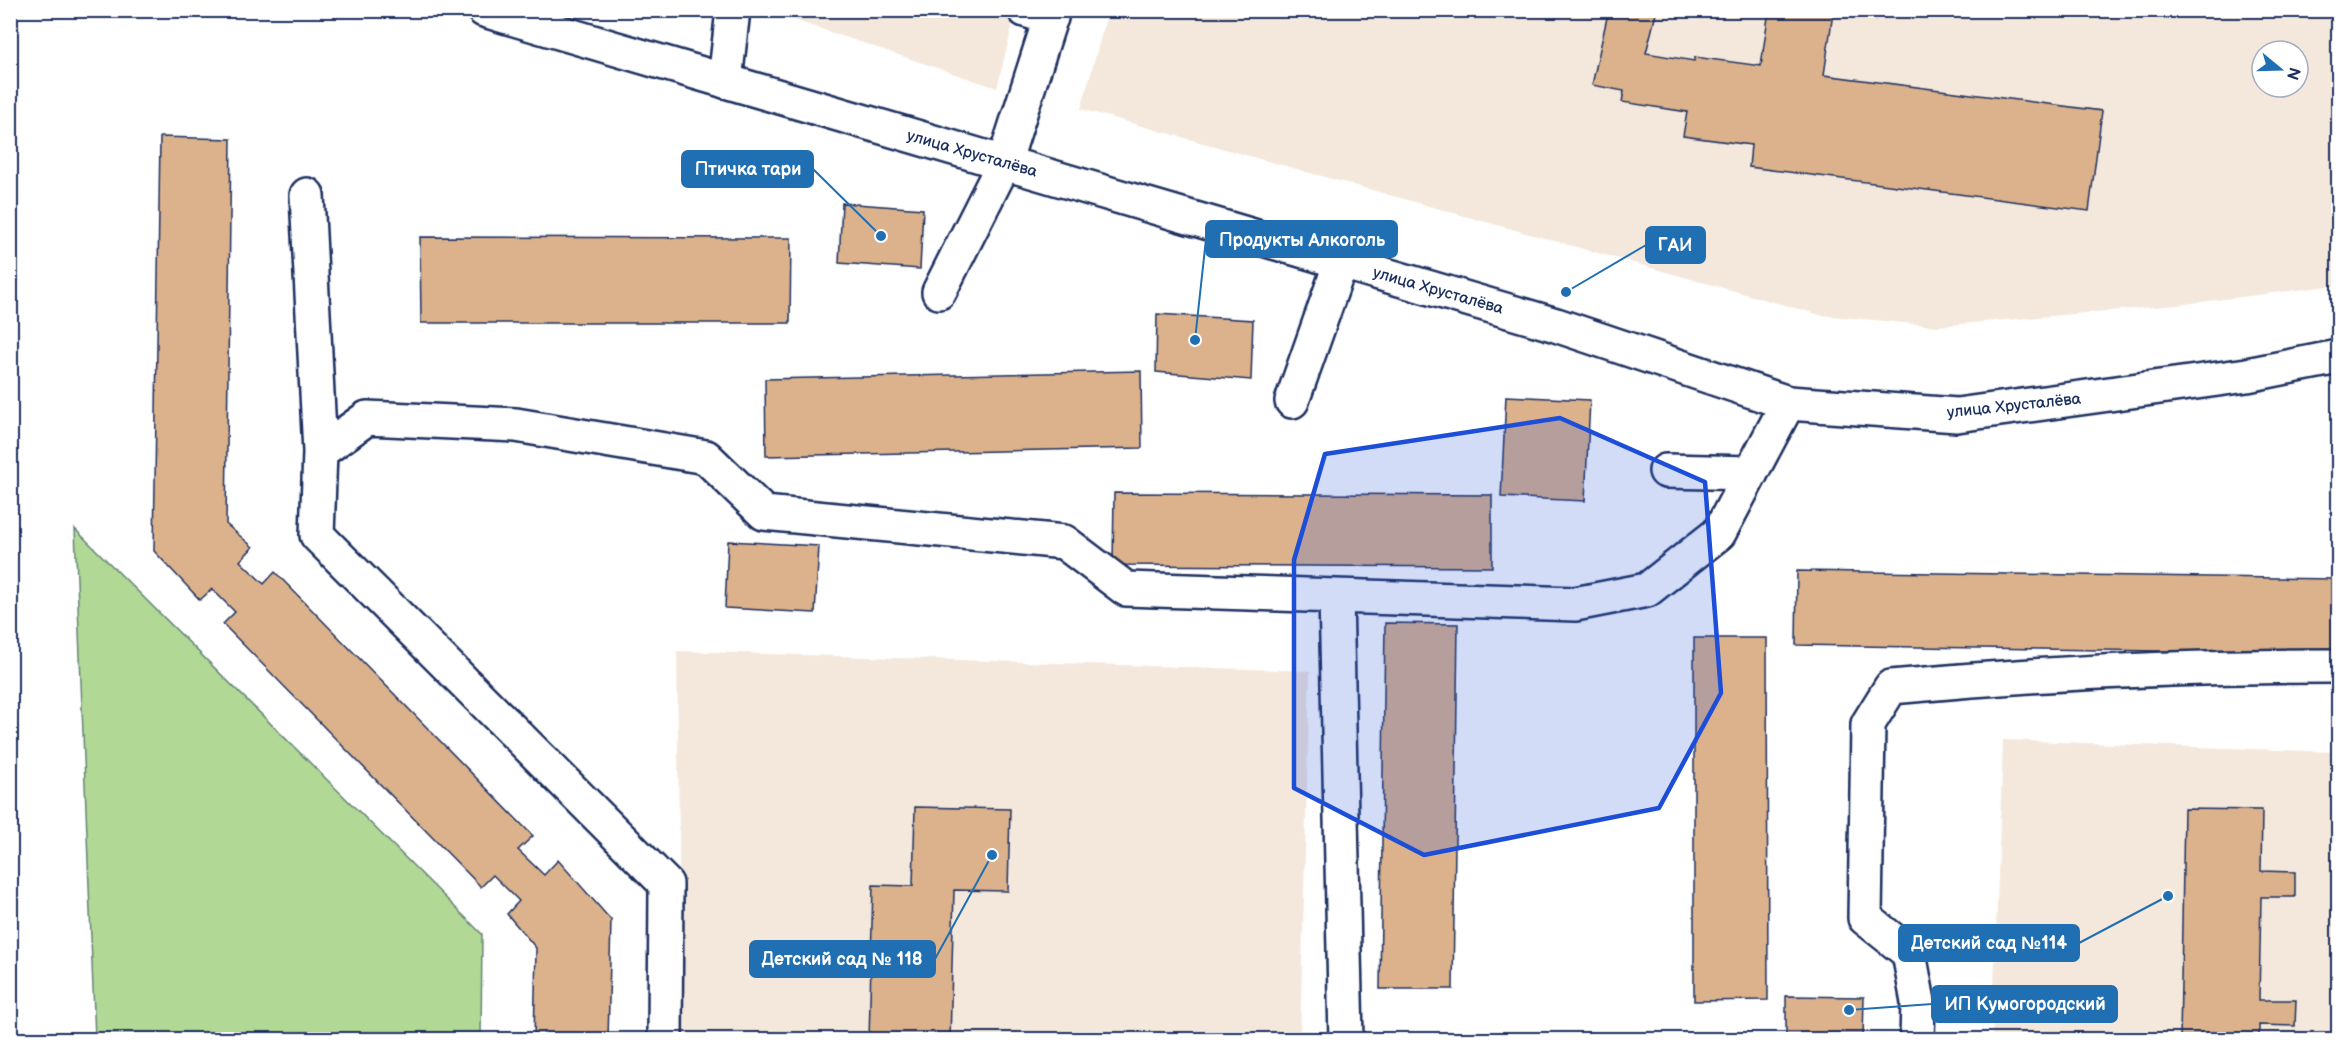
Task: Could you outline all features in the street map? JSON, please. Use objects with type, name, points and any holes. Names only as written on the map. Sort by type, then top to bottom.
[{"type":"main road","name":"улица Хрусталёва","points":[[484,10],[1556,325],[1788,403],[1957,416],[2247,375],[2338,357]]},
{"type":"main road","points":[[725,81],[733,10]]},
{"type":"main road","points":[[939,292],[1004,163],[1043,13]]},
{"type":"main road","points":[[307,195],[320,452],[317,535],[666,884],[665,1040]]},
{"type":"main road","points":[[1292,401],[1341,262]]},
{"type":"main road","points":[[320,452],[367,418],[516,425],[706,457],[764,513],[1064,542],[1126,589],[1575,604],[1647,590],[1719,532],[1788,403]]},
{"type":"main road","points":[[1666,471],[1751,473]]},
{"type":"main road","points":[[1336,596],[1346,1040]]},
{"type":"main road","points":[[1917,1040],[1918,1002],[1909,953],[1865,918],[1868,724],[1891,687],[1971,680],[2218,666],[2338,666]]},
{"type":"highlighted area","points":[[1560,418],[1705,482],[1721,693],[1659,808],[1424,855],[1294,788],[1294,560],[1325,454]]},
{"type":"shaded area","points":[[767,11],[1016,11],[997,88]]},
{"type":"shaded area","points":[[1108,11],[2338,11],[2338,285],[2177,305],[1937,326],[1820,315],[1081,109]]},
{"type":"shaded area","points":[[677,651],[1310,671],[1300,1039],[681,1039]]},
{"type":"shaded area","points":[[2003,740],[2338,752],[2338,1039],[1992,1040]]},
{"type":"green space","points":[[75,529],[482,934],[481,1039],[95,1039]]},
{"type":"building","points":[[1602,10],[1657,10],[1646,53],[1694,61],[1695,57],[1761,66],[1769,10],[1878,10],[1877,19],[1833,13],[1824,75],[2102,111],[2089,211],[1749,167],[1751,145],[1683,136],[1687,112],[1622,102],[1624,91],[1592,85],[1608,13]]},
{"type":"building","points":[[160,137],[231,139],[226,524],[253,547],[240,561],[264,584],[275,572],[533,836],[518,850],[544,875],[558,860],[611,920],[608,1040],[534,1040],[536,948],[507,914],[519,901],[493,875],[481,887],[223,624],[235,612],[212,589],[200,600],[154,551]]},
{"type":"building","points":[[842,203],[923,209],[920,269],[839,263]]},
{"type":"building","points":[[420,237],[791,238],[790,323],[421,323]]},
{"type":"building","points":[[1157,314],[1253,320],[1251,380],[1156,372]]},
{"type":"building","points":[[1141,371],[1142,448],[766,456],[765,379]]},
{"type":"building","points":[[1506,396],[1590,400],[1585,501],[1501,497]]},
{"type":"building","points":[[1114,493],[1492,495],[1492,567],[1113,565]]},
{"type":"building","points":[[728,541],[819,546],[815,613],[725,608]]},
{"type":"building","points":[[1797,571],[2338,579],[2338,654],[1796,645]]},
{"type":"building","points":[[1385,623],[1458,624],[1453,989],[1380,989]]},
{"type":"building","points":[[1694,638],[1767,638],[1768,1000],[1694,1001]]},
{"type":"building","points":[[915,807],[1010,809],[1008,891],[954,890],[950,1040],[869,1040],[873,885],[913,886]]},
{"type":"building","points":[[2184,809],[2262,810],[2261,871],[2295,872],[2295,897],[2261,897],[2259,1000],[2296,1000],[2295,1026],[2259,1025],[2259,1040],[2180,1040]]},
{"type":"building","points":[[1786,996],[1864,997],[1863,1040],[1786,1040]]},
{"type":"place","name":"Птичка тари","points":[[881,236]]},
{"type":"place","name":"ГАИ","points":[[1566,292]]},
{"type":"place","name":"Продукты Алкоголь","points":[[1195,340]]},
{"type":"place","name":"Детский сад № 118","points":[[992,855]]},
{"type":"place","name":"Детский сад №114","points":[[2168,896]]},
{"type":"place","name":"ИП Кумогородский","points":[[1849,1010]]}]
